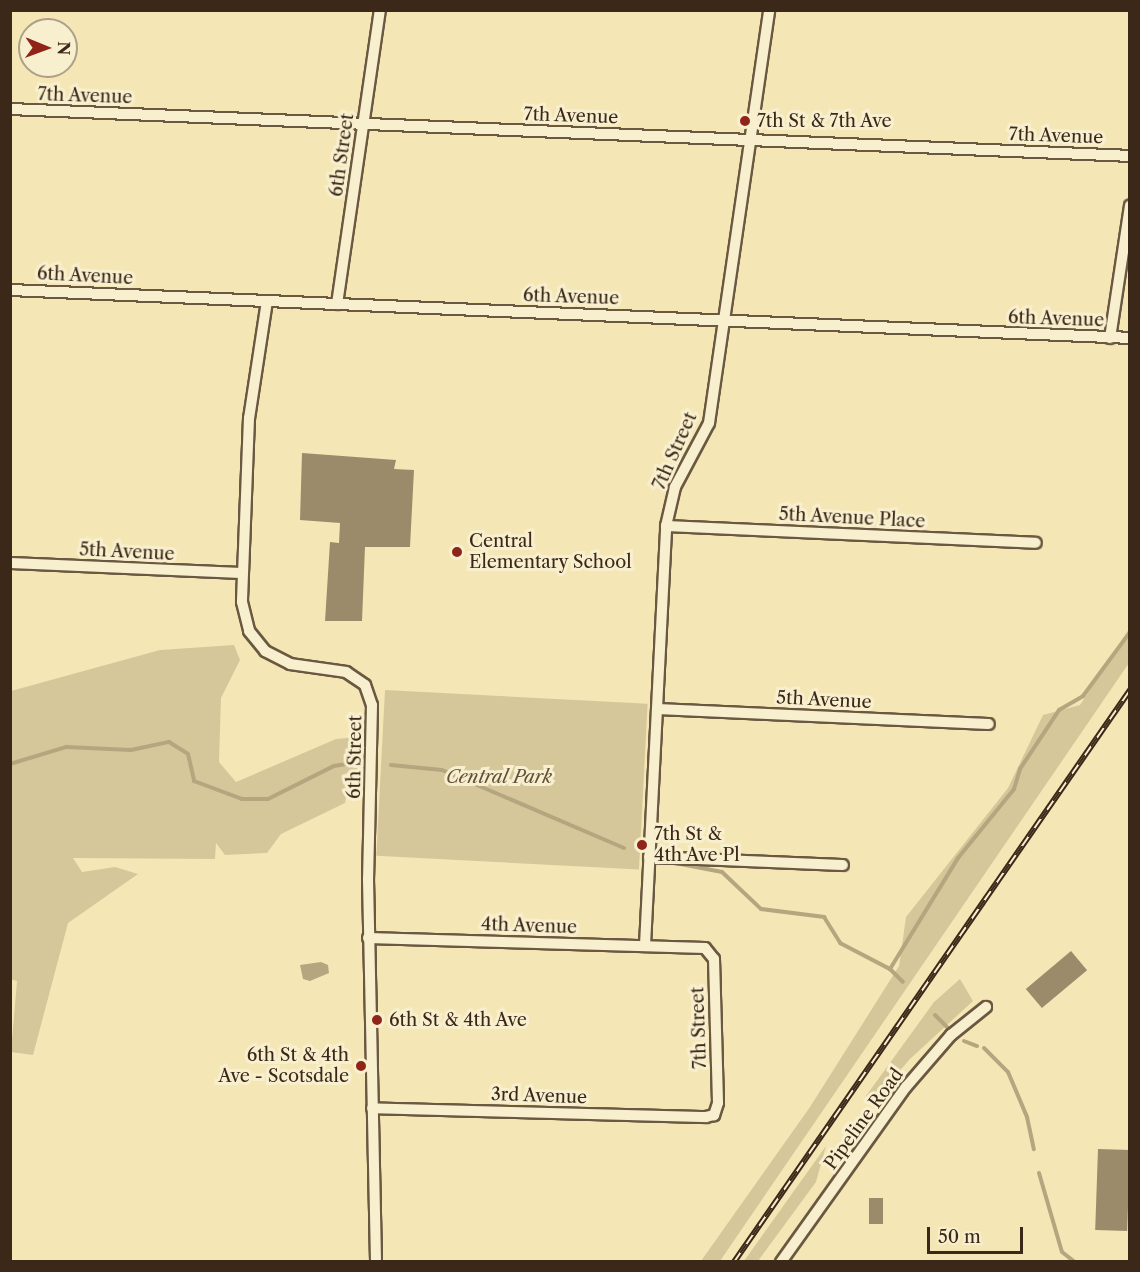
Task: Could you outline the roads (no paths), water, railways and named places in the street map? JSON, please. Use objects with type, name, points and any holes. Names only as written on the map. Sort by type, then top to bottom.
[{"type":"street","name":"6th Street","points":[[337,304],[380,10]]},
{"type":"street","name":"7th Street","points":[[645,945],[666,526],[675,487],[709,423],[769,10]]},
{"type":"street","name":"7th Avenue","points":[[10,109],[1130,156]]},
{"type":"street","points":[[1110,338],[1130,205]]},
{"type":"street","name":"6th Avenue","points":[[10,290],[1130,338]]},
{"type":"street","name":"6th Street","points":[[267,301],[249,418],[242,573],[244,617],[265,651],[290,664],[346,672],[369,694],[368,938],[376,1262]]},
{"type":"street","name":"5th Avenue Place","points":[[666,526],[1036,543]]},
{"type":"street","name":"5th Avenue","points":[[10,563],[242,573]]},
{"type":"street","name":"5th Avenue","points":[[657,709],[989,724]]},
{"type":"street","points":[[649,857],[843,865]]},
{"type":"street","name":"4th Avenue","points":[[368,938],[690,946]]},
{"type":"street","name":"7th Street","points":[[690,946],[705,948],[714,959],[718,1103],[714,1115],[706,1117]]},
{"type":"street","name":"Pipeline Road","points":[[781,1262],[906,1087],[951,1035],[986,1007]]},
{"type":"street","name":"3rd Avenue","points":[[372,1108],[706,1117]]},
{"type":"waterway","points":[[890,969],[958,858],[1014,789],[1020,769],[1059,710],[1083,696],[1130,632]]},
{"type":"waterway","points":[[10,764],[66,747],[131,750],[169,742],[188,754],[194,781],[242,799],[268,799],[334,766],[354,763]]},
{"type":"waterway","points":[[391,765],[442,770],[624,848]]},
{"type":"waterway","points":[[670,862],[722,872],[761,909],[824,917],[840,943],[890,969],[903,982]]},
{"type":"waterway","points":[[935,1015],[947,1027]]},
{"type":"waterway","points":[[964,1041],[977,1046]]},
{"type":"waterway","points":[[984,1048],[1008,1072],[1027,1117],[1034,1149]]},
{"type":"waterway","points":[[1039,1173],[1062,1252],[1075,1262]]},
{"type":"railway","points":[[734,1262],[1130,690]]},
{"type":"place","name":"7th St & 7th Ave","points":[[745,121]]},
{"type":"place","name":"Central Elementary School","points":[[457,552]]},
{"type":"place","name":"7th St & 4th Ave Pl","points":[[642,845]]},
{"type":"place","name":"6th St & 4th Ave","points":[[377,1020]]},
{"type":"place","name":"6th St & 4th Ave - Scotsdale","points":[[361,1066]]},
{"type":"park label","name":"Central Park","points":[[499,777]]}]
